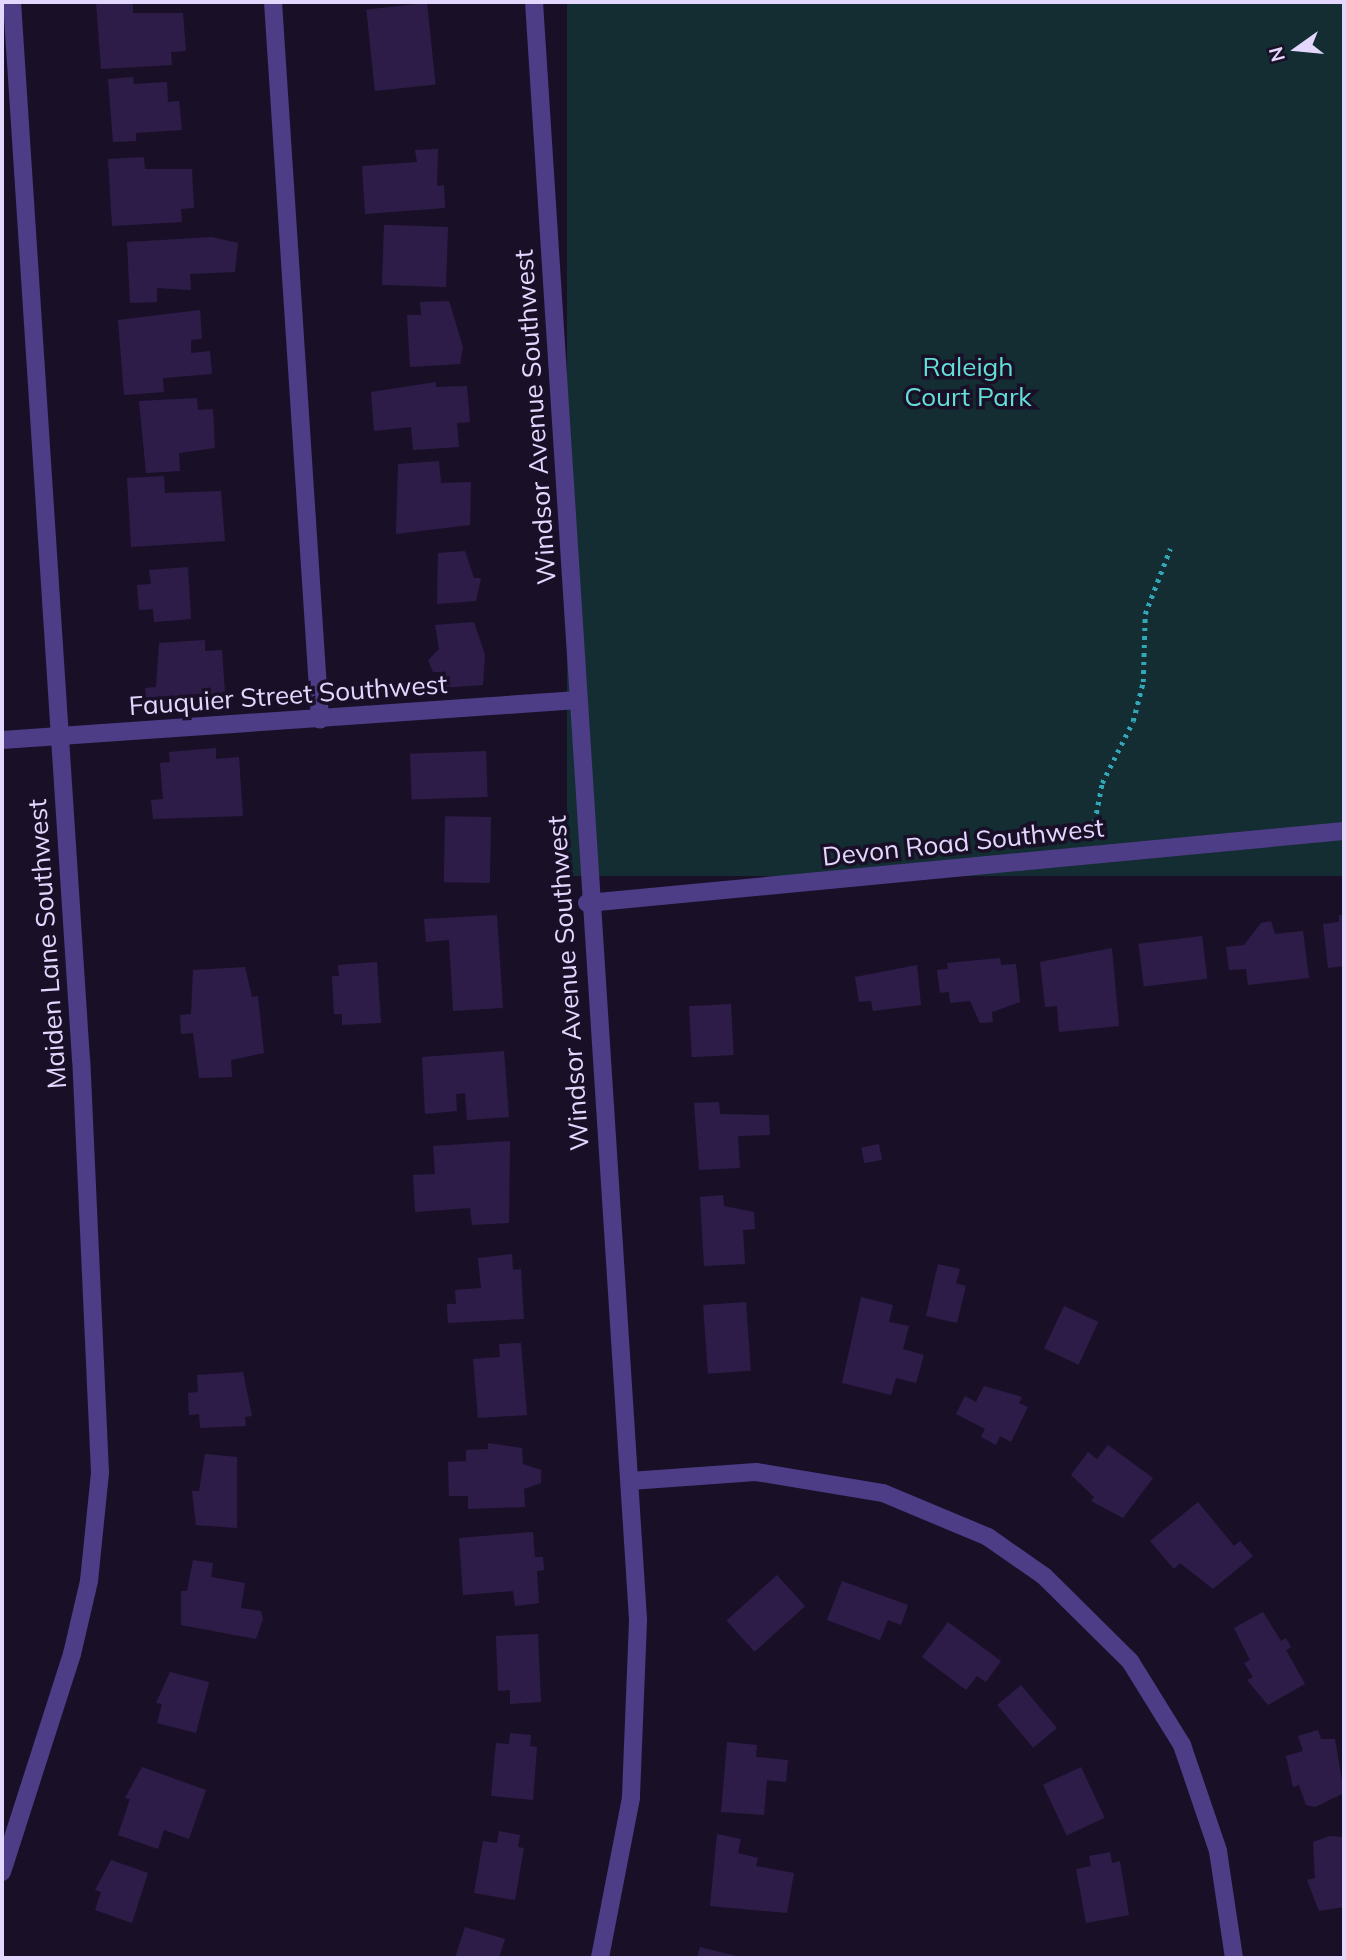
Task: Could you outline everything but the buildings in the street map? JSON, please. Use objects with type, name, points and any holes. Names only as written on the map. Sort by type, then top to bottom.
[{"type":"street","name":"Maiden Lane Southwest","points":[[2,1872],[72,1654],[89,1581],[100,1474],[100,1381],[61,736],[12,2]]},
{"type":"street","points":[[273,2],[320,719]]},
{"type":"street","name":"Windsor Avenue Southwest","points":[[534,2],[578,700],[587,903],[630,1481],[638,1688],[631,1798],[600,1958]]},
{"type":"street","name":"Fauquier Street Southwest","points":[[2,740],[578,700]]},
{"type":"street","name":"Devon Road Southwest","points":[[587,903],[1344,831]]},
{"type":"street","points":[[630,1481],[756,1472],[883,1493],[988,1537],[1044,1576],[1130,1661],[1182,1745],[1218,1851],[1234,1958]]},
{"type":"path","points":[[1092,855],[1102,783],[1133,721],[1143,682],[1152,587],[1170,549]]},
{"type":"green space","name":"Raleigh Court Park","points":[[567,2],[1344,2],[1344,876],[567,876]]}]
